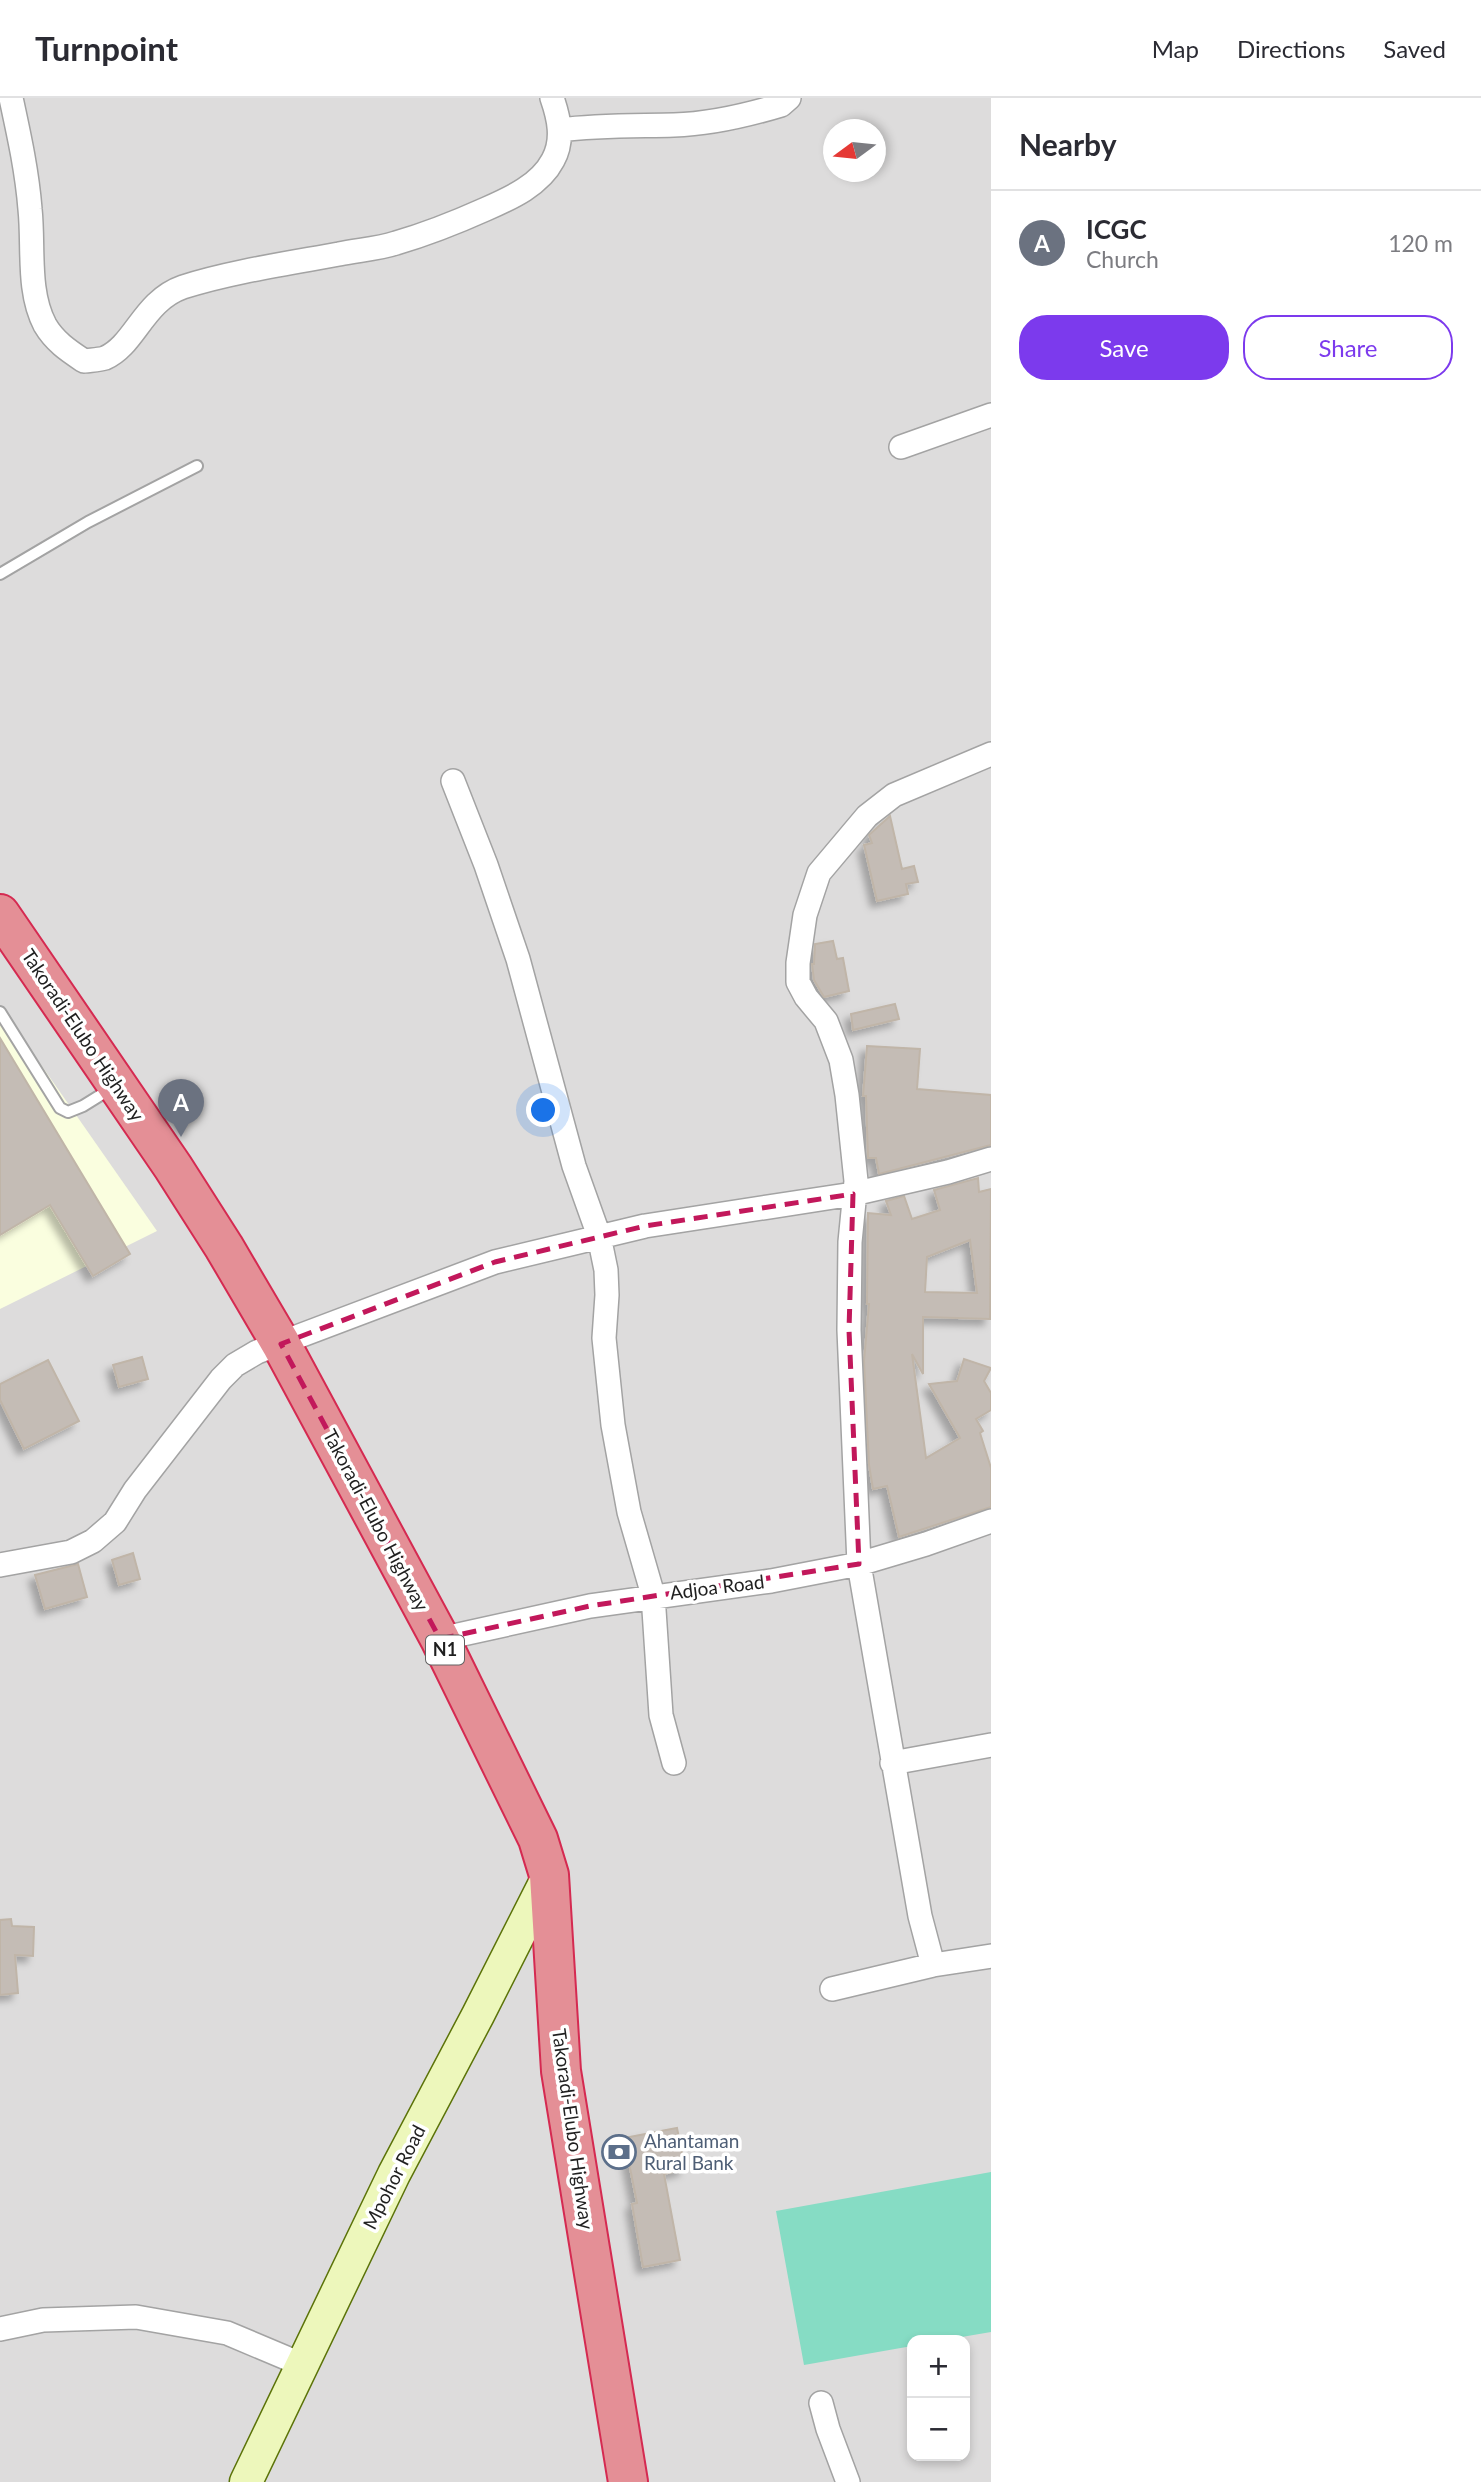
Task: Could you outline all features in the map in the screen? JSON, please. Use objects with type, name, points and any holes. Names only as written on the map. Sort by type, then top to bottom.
[{"type":"highway","name":"Takoradi-Elubo Highway","points":[[0,914],[224,1247],[281,1344],[440,1639],[538,1839],[549,1874],[561,2071],[628,2482]]},
{"type":"main road","name":"Mpohor Road","points":[[246,2482],[394,2174],[549,1874]]},
{"type":"street","points":[[11,98],[24,158],[31,210],[35,296],[45,325],[61,346],[84,361],[104,358],[121,348],[139,321],[158,301],[181,288],[251,271],[395,244],[453,223],[514,196],[535,182],[553,162],[559,147],[560,130],[552,98]]},
{"type":"street","points":[[560,130],[715,121],[782,105],[789,98]]},
{"type":"street","points":[[901,447],[991,415]]},
{"type":"street","points":[[933,1965],[920,1916],[859,1564],[849,1357],[855,1166],[841,1060],[825,1021],[798,982],[798,963],[805,915],[819,873],[867,816],[894,795],[991,754]]},
{"type":"street","points":[[453,781],[486,865],[518,959],[574,1166],[599,1236],[606,1270],[604,1338],[613,1425],[629,1512],[653,1595],[661,1715],[674,1763]]},
{"type":"street","points":[[0,1565],[72,1552],[93,1541],[115,1521],[135,1490],[221,1379],[235,1365],[257,1352],[495,1262],[645,1226],[853,1194],[991,1159]]},
{"type":"street","name":"Adjoa Road","points":[[440,1639],[590,1606],[653,1595],[771,1581],[859,1564],[991,1521]]},
{"type":"street","points":[[892,1763],[991,1745]]},
{"type":"street","points":[[832,1989],[933,1965],[991,1956]]},
{"type":"street","points":[[0,2329],[43,2320],[136,2317],[227,2333],[303,2365]]},
{"type":"street","points":[[821,2403],[848,2482]]},
{"type":"lane","points":[[0,574],[88,522],[197,466]]},
{"type":"lane","points":[[0,1012],[60,1108],[68,1112],[83,1106],[117,1085]]},
{"type":"highlighted area","points":[[853,1194],[849,1330],[859,1564],[590,1606],[440,1639],[281,1344],[495,1262],[645,1226]]},
{"type":"shaded area","points":[[0,98],[991,98],[991,2482],[0,2482]]},
{"type":"shaded area","points":[[0,1006],[157,1231],[0,1309]]},
{"type":"green space","points":[[991,2172],[991,2332],[970,2336],[907,2335],[907,2347],[804,2365],[776,2211]]},
{"type":"building","points":[[890,816],[902,869],[914,866],[918,882],[906,884],[908,894],[877,901],[864,845],[872,843],[869,835]]},
{"type":"building","points":[[833,941],[837,959],[843,958],[849,991],[824,997],[814,980],[812,964],[815,944]]},
{"type":"building","points":[[895,1004],[899,1019],[853,1030],[851,1014]]},
{"type":"building","points":[[0,1038],[130,1254],[93,1276],[50,1205],[0,1235]]},
{"type":"building","points":[[867,1046],[920,1049],[917,1089],[991,1095],[991,1145],[879,1174],[876,1158],[868,1158],[866,1096],[863,1096]]},
{"type":"building","points":[[978,1178],[979,1192],[991,1189],[990,1319],[923,1317],[923,1374],[912,1354],[926,1458],[960,1438],[929,1384],[957,1381],[964,1359],[991,1368],[984,1381],[991,1393],[991,1410],[976,1419],[983,1431],[980,1433],[991,1468],[991,1507],[899,1537],[887,1486],[873,1489],[869,1465],[864,1361],[869,1304],[868,1213],[891,1215],[886,1201],[904,1196],[912,1219],[940,1210],[934,1190]],"holes":[[[970,1240],[977,1293],[925,1292],[927,1257]]]},
{"type":"building","points":[[142,1357],[148,1379],[119,1387],[113,1365]]},
{"type":"building","points":[[48,1360],[79,1421],[24,1449],[0,1400],[0,1384]]},
{"type":"building","points":[[133,1553],[140,1579],[119,1585],[112,1560]]},
{"type":"building","points":[[78,1564],[87,1597],[45,1609],[35,1575]]},
{"type":"building","points":[[11,1919],[12,1926],[34,1927],[33,1956],[15,1955],[18,1993],[0,1995],[0,1920]]},
{"type":"building","points":[[677,2128],[685,2169],[664,2174],[680,2260],[643,2267],[632,2204],[637,2203],[624,2138]]},
{"type":"place","name":"ICGC","points":[[181,1137]]},
{"type":"place","name":"Ahantaman Rural Bank","points":[[619,2152]]}]
